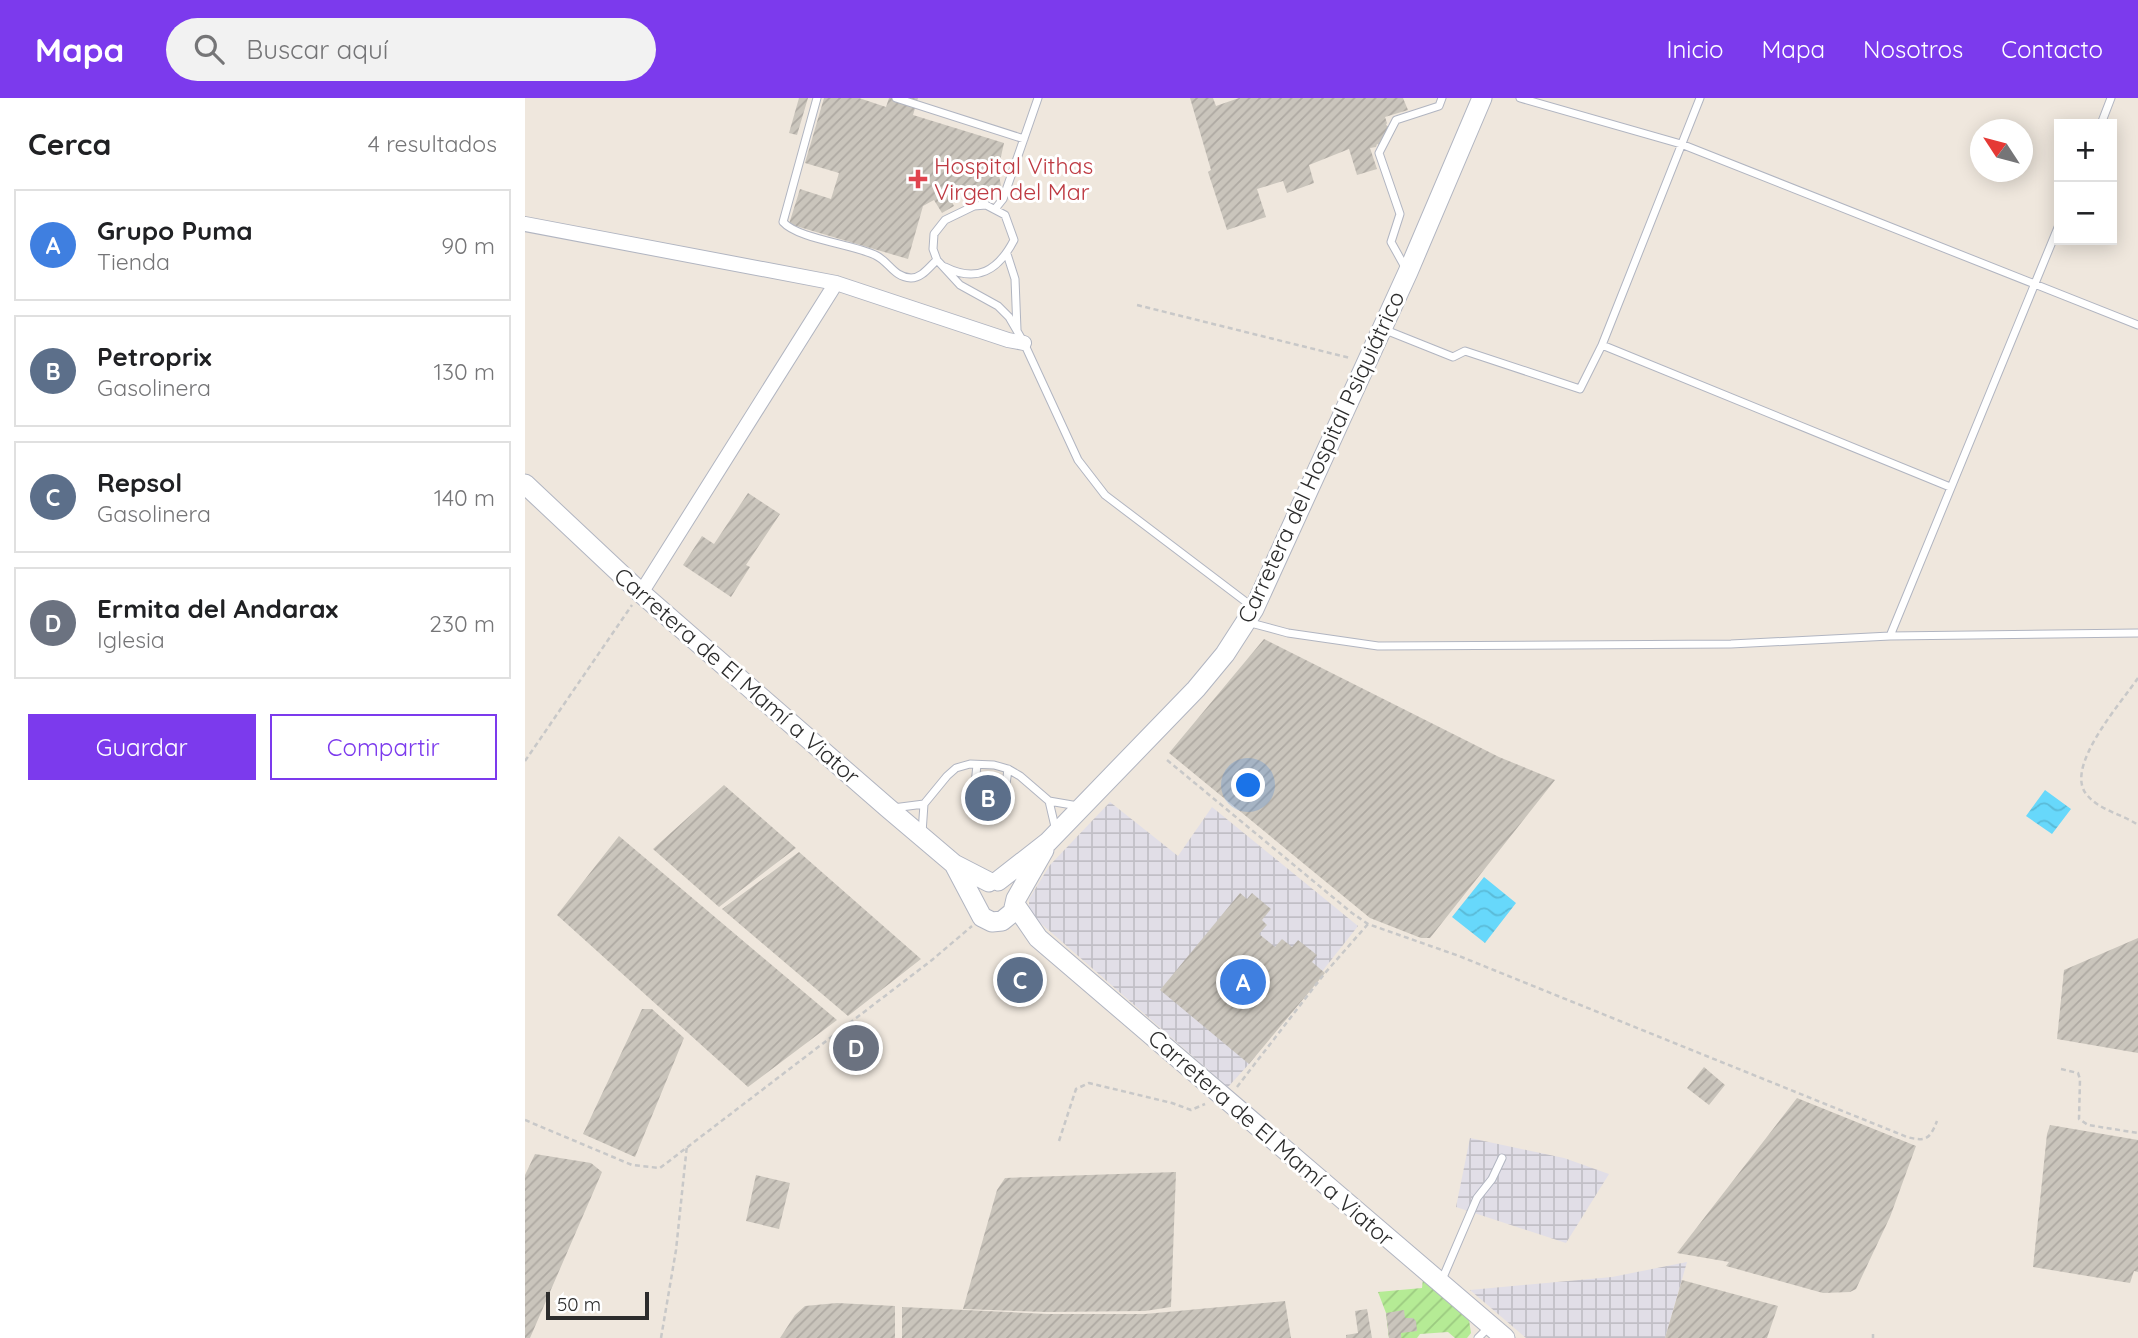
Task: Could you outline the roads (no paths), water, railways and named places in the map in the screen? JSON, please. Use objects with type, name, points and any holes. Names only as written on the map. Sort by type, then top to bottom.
[{"type":"street","name":"Carretera del Hospital Psiquiátrico","points":[[1052,838],[1195,689],[1225,654],[1250,615],[1383,328],[1482,98]]},
{"type":"street","points":[[525,224],[836,283],[1008,340],[1021,339]]},
{"type":"street","points":[[641,593],[836,283]]},
{"type":"street","name":"Carretera de El Mamí a Viator","points":[[525,484],[641,593],[954,864]]},
{"type":"street","points":[[979,910],[978,890],[1052,838]]},
{"type":"street","points":[[954,864],[979,910],[992,922],[1002,921],[1009,918],[1052,838]]},
{"type":"street","points":[[954,864],[1009,886],[1038,938]]},
{"type":"street","points":[[1002,921],[1038,938]]},
{"type":"street","name":"Carretera de El Mamí a Viator","points":[[1038,938],[1441,1283],[1491,1334]]},
{"type":"lane","points":[[817,98],[783,222],[795,230],[877,255],[898,275],[912,278],[922,275],[937,260]]},
{"type":"lane","points":[[896,98],[1024,139]]},
{"type":"lane","points":[[995,209],[1003,199],[1038,98]]},
{"type":"lane","points":[[1408,272],[1391,242],[1400,214],[1380,153],[1396,120],[1439,106],[1442,98]]},
{"type":"lane","points":[[1520,98],[1681,144],[2138,325]]},
{"type":"lane","points":[[1383,328],[1453,357],[1465,351],[1580,389],[1602,345],[1700,98]]},
{"type":"lane","points":[[2103,119],[2111,98]]},
{"type":"lane","points":[[945,268],[959,275],[976,275],[992,269],[1007,254],[1014,240],[1005,215],[986,205],[974,206],[945,220],[934,234],[933,248],[937,260],[960,285],[998,306],[1009,317],[1078,460],[1105,495],[1250,615],[1289,633],[1378,646],[1731,644],[1890,636],[2138,632]]},
{"type":"lane","points":[[1890,636],[2054,237]]},
{"type":"lane","points":[[1007,254],[1014,279],[1021,339]]},
{"type":"lane","points":[[1602,345],[1951,487]]},
{"type":"lane","points":[[922,837],[924,804],[956,768],[977,765],[1008,769],[1049,801],[1082,807]]},
{"type":"lane","points":[[977,765],[973,803],[978,812],[996,814],[1003,808],[1008,769]]},
{"type":"lane","points":[[975,789],[1005,792]]},
{"type":"lane","points":[[1049,801],[1052,838]]},
{"type":"lane","points":[[888,808],[924,804]]},
{"type":"lane","points":[[1441,1283],[1477,1198],[1492,1179],[1502,1158]]},
{"type":"water","points":[[2045,790],[2071,809],[2052,834],[2026,816]]},
{"type":"water","points":[[1484,877],[1516,903],[1485,943],[1452,917]]},
{"type":"place","name":"Hospital Vithas Virgen del Mar","points":[[918,179]]},
{"type":"place","name":"Petroprix","points":[[988,798]]},
{"type":"place","name":"Repsol","points":[[1020,980]]},
{"type":"place","name":"Grupo Puma","points":[[1243,982]]},
{"type":"place","name":"Ermita del Andarax","points":[[856,1048]]}]
